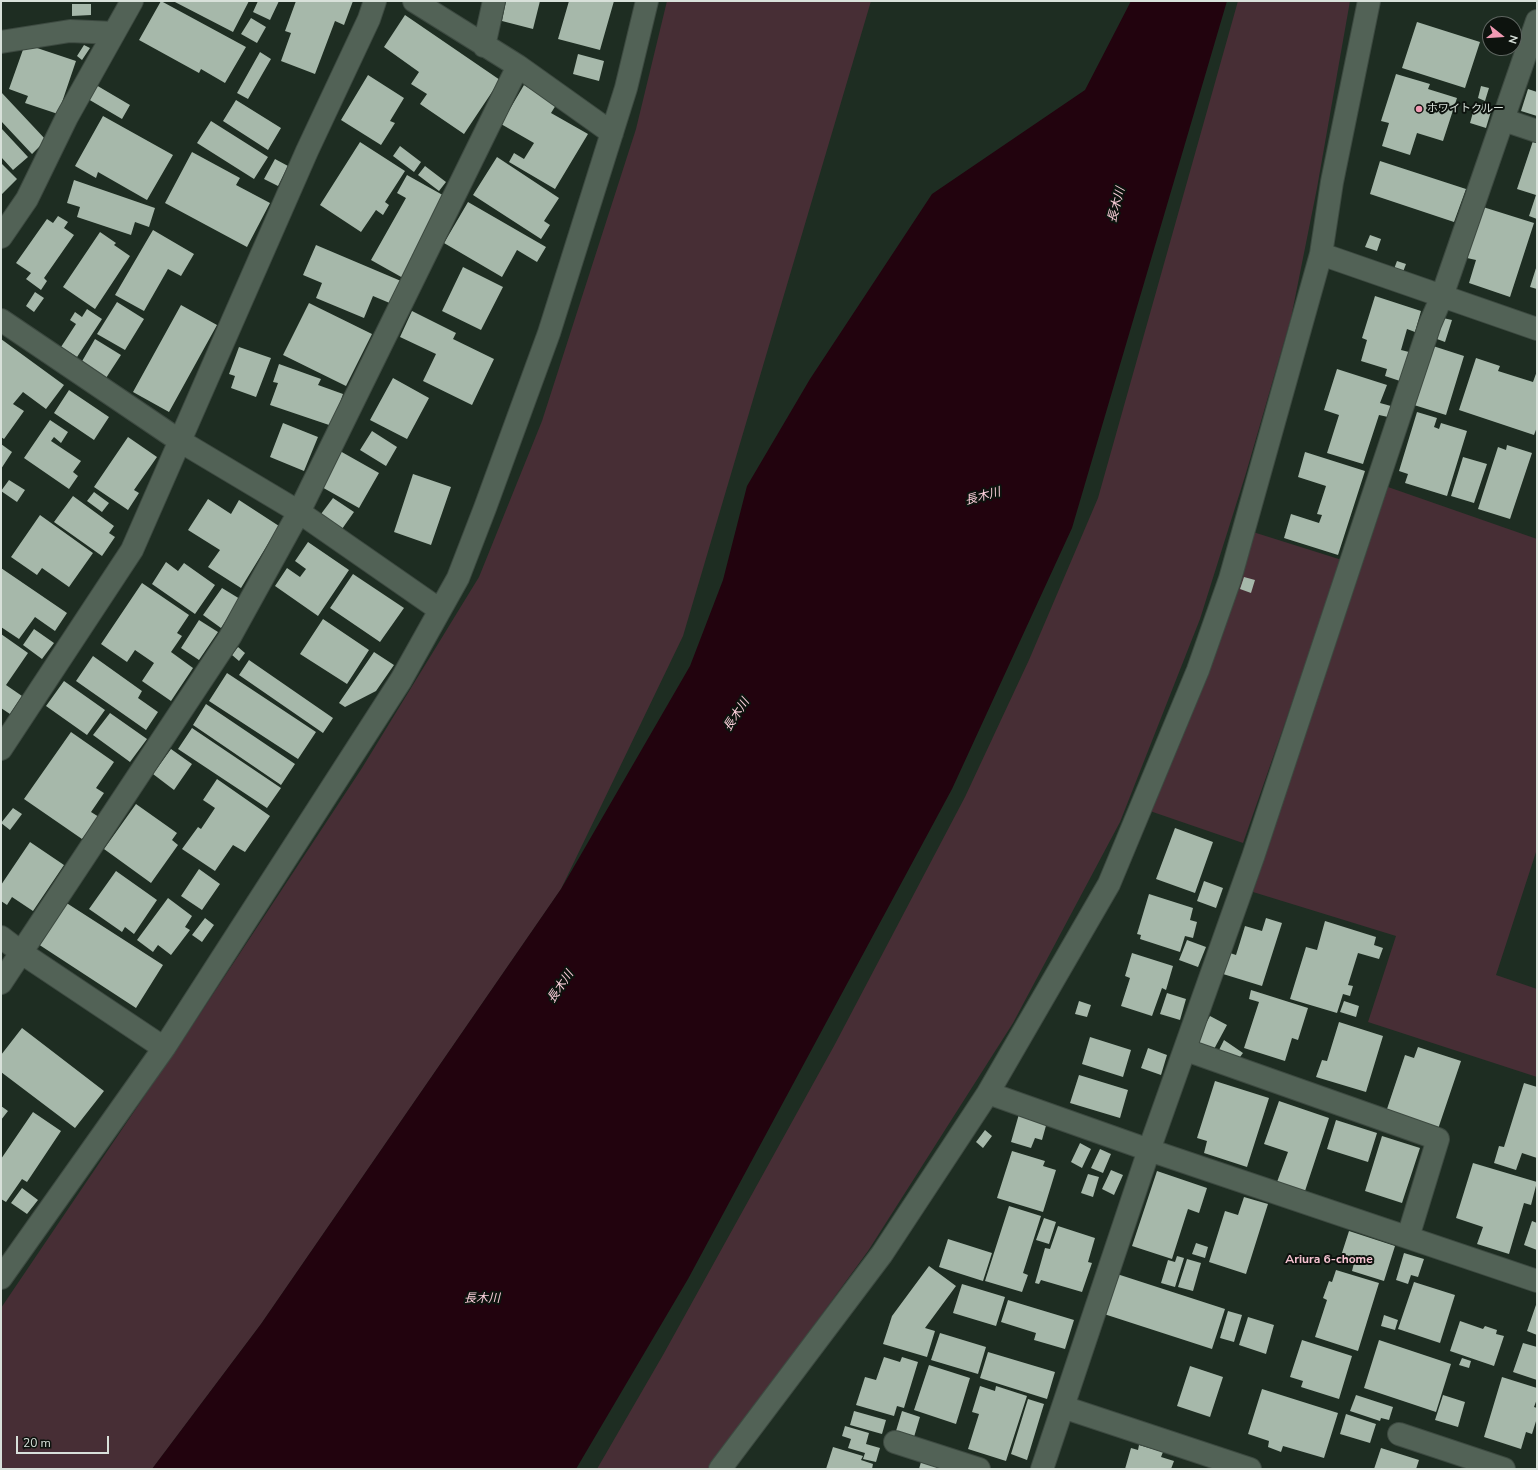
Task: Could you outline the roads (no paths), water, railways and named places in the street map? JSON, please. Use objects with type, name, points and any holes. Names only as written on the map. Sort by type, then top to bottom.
[{"type":"street","points":[[1,237],[27,199],[67,117],[132,1]]},
{"type":"street","points":[[1,749],[132,550],[307,151],[370,19],[375,1]]},
{"type":"street","points":[[414,1],[518,66],[612,132]]},
{"type":"street","points":[[484,46],[494,1]]},
{"type":"street","points":[[1,1278],[164,1048],[401,680],[458,578],[549,333],[626,88],[647,1]]},
{"type":"street","points":[[720,1469],[882,1254],[988,1093],[1109,884],[1198,670],[1230,580],[1321,254],[1332,182],[1369,1]]},
{"type":"street","points":[[1042,1469],[1150,1150],[1253,857],[1430,324],[1442,296],[1537,21]]},
{"type":"street","points":[[1,42],[70,31],[114,33]]},
{"type":"street","points":[[1,983],[230,637],[299,512],[518,66]]},
{"type":"street","points":[[1504,120],[1537,131]]},
{"type":"street","points":[[1321,254],[1537,329]]},
{"type":"street","points":[[1,320],[180,441],[299,512],[440,610]]},
{"type":"street","points":[[1,937],[22,953],[164,1048]]},
{"type":"street","points":[[1186,1050],[1438,1139],[1408,1237]]},
{"type":"street","points":[[988,1093],[1150,1150],[1537,1281]]},
{"type":"street","points":[[1063,1407],[1250,1469]]},
{"type":"street","points":[[1399,1434],[1504,1469]]},
{"type":"street","points":[[895,1442],[979,1469]]},
{"type":"water","name":"長木川","points":[[1131,1],[1227,1],[1072,528],[952,789],[688,1279],[576,1469],[152,1469],[261,1324],[561,889],[690,666],[723,580],[747,486],[810,379],[932,194],[1085,90]]},
{"type":"place","name":"ホワイトクルー","points":[[1419,109]]},
{"type":"district","name":"Ariura 6-chome","points":[[1329,1260]]}]
